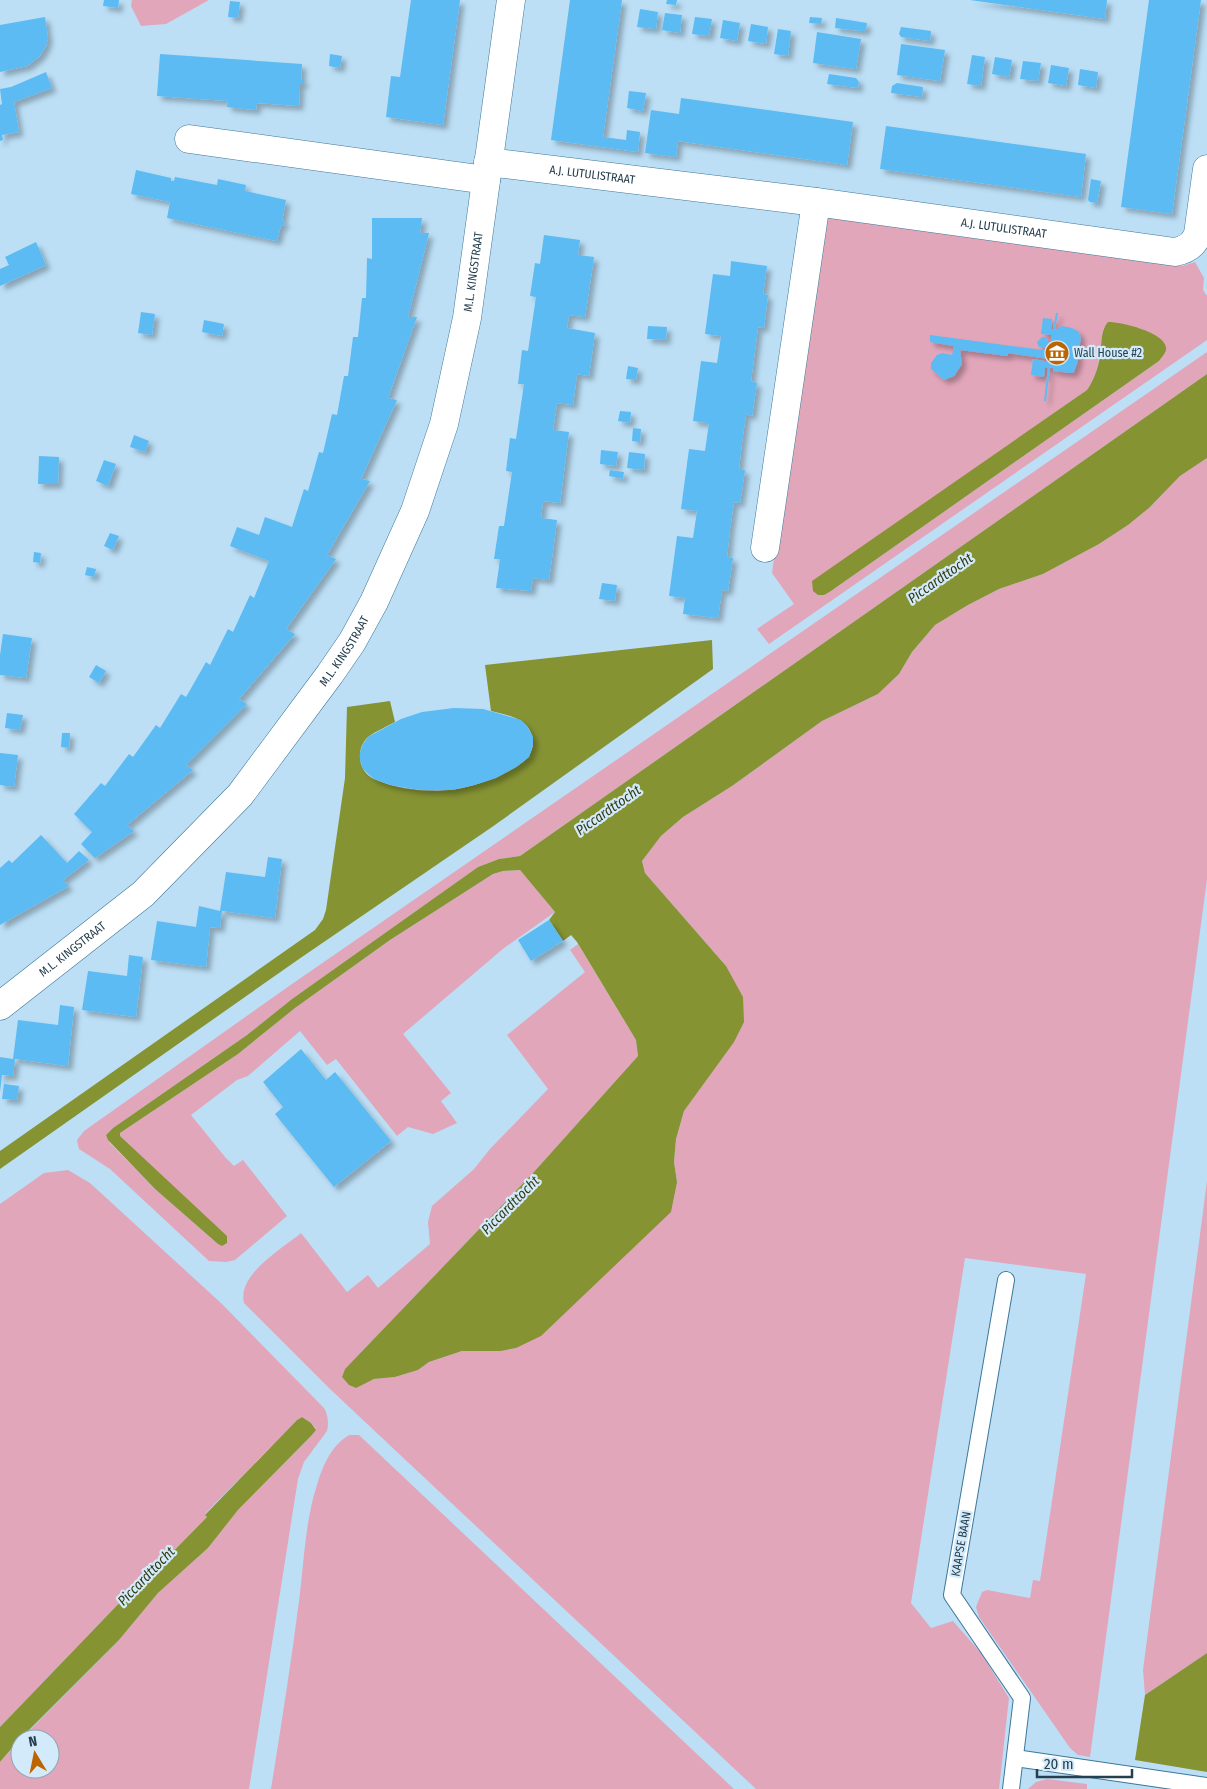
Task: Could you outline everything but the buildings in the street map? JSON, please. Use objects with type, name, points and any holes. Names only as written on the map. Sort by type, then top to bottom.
[{"type":"street","name":"M.L. KINGSTRAAT","points":[[0,1006],[143,894],[240,795],[352,642],[374,602],[415,511],[444,424],[467,318],[511,0]]},
{"type":"street","points":[[189,139],[487,171]]},
{"type":"street","name":"A.J. LUTULISTRAAT","points":[[487,171],[816,202],[1174,252],[1190,246],[1198,234],[1207,169]]},
{"type":"street","points":[[765,548],[816,202]]},
{"type":"lane","name":"KAAPSE BAAN","points":[[1006,1280],[952,1594],[1022,1698],[1011,1789]]},
{"type":"lane","points":[[1015,1758],[1207,1786]]},
{"type":"shaded area","points":[[132,0],[209,0],[166,24],[141,26],[131,6]]},
{"type":"shaded area","points":[[822,216],[1182,266],[1195,262],[1204,278],[1203,290],[1207,296],[1207,340],[769,644],[757,629],[794,604],[772,573]],"holes":[[[1104,327],[1165,352],[1159,361],[831,591],[912,513],[1087,390],[1095,375]]]},
{"type":"shaded area","points":[[1207,352],[1207,374],[520,856],[499,859],[478,867],[292,999],[247,1035],[113,1128],[106,1135],[110,1143],[155,1189],[218,1244],[120,1136],[120,1133],[238,1054],[295,1008],[390,940],[493,874],[503,871],[520,870],[555,912],[504,948],[403,1034],[451,1093],[441,1101],[457,1123],[433,1134],[408,1127],[397,1136],[336,1059],[327,1065],[300,1031],[248,1076],[237,1080],[191,1115],[234,1166],[243,1160],[287,1216],[235,1260],[226,1262],[209,1261],[110,1169],[79,1149],[77,1140],[84,1131],[292,984]]},
{"type":"shaded area","points":[[1207,458],[1207,879],[1090,1757],[1078,1755],[1070,1748],[979,1617],[976,1607],[982,1592],[987,1590],[1030,1598],[1033,1580],[1040,1581],[1086,1274],[965,1258],[911,1603],[931,1628],[953,1621],[981,1653],[1009,1698],[999,1789],[756,1789],[330,1389],[244,1303],[244,1292],[247,1282],[263,1263],[301,1233],[347,1292],[368,1275],[378,1288],[430,1244],[428,1222],[432,1206],[474,1169],[490,1149],[548,1089],[507,1035],[585,972],[570,950],[578,944],[636,1040],[638,1056],[533,1173],[345,1369],[342,1377],[353,1387],[374,1379],[395,1377],[418,1370],[429,1362],[462,1351],[501,1351],[516,1348],[677,1182],[674,1162],[676,1139],[684,1111],[706,1080],[726,966],[645,873],[642,861],[661,836],[683,817],[732,786],[822,721],[878,694],[899,674],[912,652],[935,625],[999,589],[1043,574],[1099,544],[1128,525],[1149,508],[1180,476]]},
{"type":"shaded area","points":[[68,1170],[90,1183],[222,1304],[324,1408],[326,1413],[327,1431],[304,1462],[298,1479],[249,1789],[0,1789],[0,1762],[10,1751],[10,1779],[60,1779],[60,1729],[31,1729],[119,1640],[158,1593],[208,1548],[238,1510],[316,1429],[302,1417],[297,1420],[205,1514],[207,1517],[155,1570],[152,1569],[0,1727],[0,1204],[44,1173]]},
{"type":"shaded area","points":[[1207,1181],[1207,1653],[1145,1695],[1143,1670]]},
{"type":"shaded area","points":[[349,1435],[359,1435],[734,1789],[271,1789],[293,1648],[305,1543],[313,1499],[325,1463],[337,1445]]},
{"type":"shaded area","points":[[1047,1779],[1087,1784],[1087,1789],[1028,1789],[1036,1782]]},
{"type":"water","points":[[1108,322],[1132,326],[1150,332],[1163,342],[1166,347],[1165,353],[1159,361],[831,591],[824,595],[818,595],[813,591],[812,581],[1087,390],[1097,369],[1102,334]]},
{"type":"water","name":"Piccardttocht","points":[[1207,374],[1207,458],[1180,476],[1149,508],[1128,525],[1099,544],[1043,574],[999,589],[935,625],[912,652],[899,674],[878,694],[822,721],[732,786],[683,817],[661,836],[642,861],[645,873],[726,966],[743,997],[744,1022],[734,1042],[684,1111],[676,1139],[674,1162],[677,1182],[671,1212],[541,1336],[516,1348],[501,1351],[462,1351],[429,1362],[418,1370],[395,1377],[374,1379],[356,1388],[349,1385],[342,1377],[345,1369],[533,1173],[638,1056],[636,1040],[577,942],[571,935],[563,941],[549,920],[555,912],[520,870],[503,871],[493,874],[390,940],[295,1008],[238,1054],[120,1133],[120,1136],[227,1236],[227,1243],[222,1246],[218,1244],[155,1189],[108,1140],[106,1135],[113,1128],[247,1035],[292,999],[478,867],[499,859],[520,856]]},
{"type":"water","points":[[712,640],[713,669],[492,827],[299,959],[0,1169],[0,1151],[315,930],[323,919],[326,910],[345,778],[347,707],[390,701],[395,722],[368,737],[361,748],[360,760],[364,771],[369,776],[389,785],[405,788],[438,791],[456,789],[482,783],[517,767],[528,757],[532,748],[532,734],[524,723],[518,719],[491,711],[485,665]]},
{"type":"water","name":"Piccardttocht","points":[[302,1417],[311,1423],[316,1430],[238,1510],[208,1548],[158,1593],[119,1640],[30,1729],[10,1729],[10,1750],[0,1762],[0,1727],[152,1569],[155,1570],[207,1517],[205,1515]]},
{"type":"water","points":[[1207,1653],[1207,1772],[1135,1760],[1145,1695]]},
{"type":"place","name":"Wall House #2","points":[[1057,353]]}]
